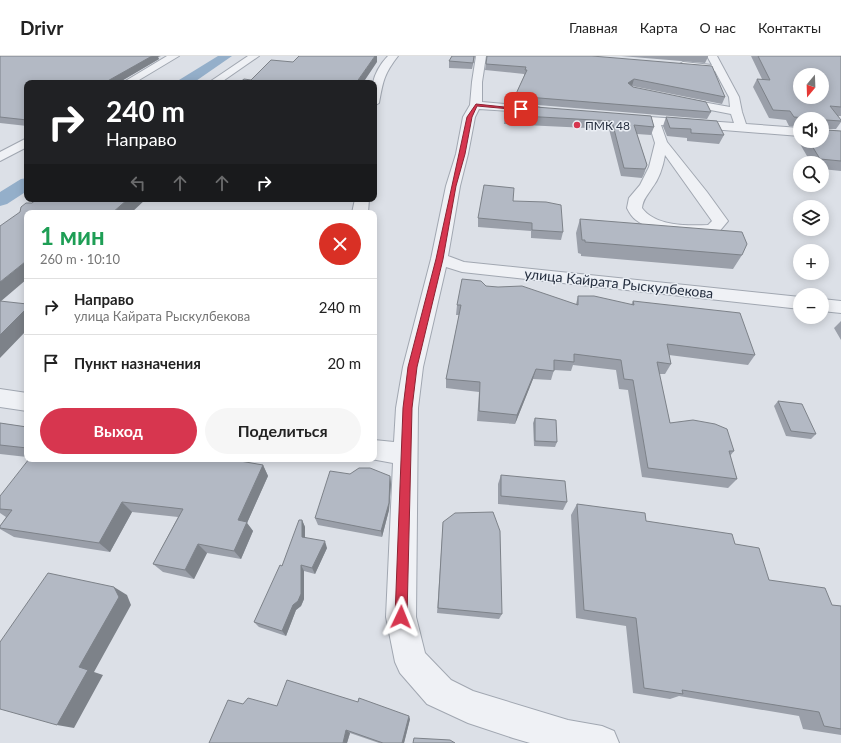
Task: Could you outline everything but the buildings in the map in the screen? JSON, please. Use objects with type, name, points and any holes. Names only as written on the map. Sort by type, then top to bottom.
[{"type":"street","points":[[132,80],[174,56]]},
{"type":"street","points":[[218,80],[254,56]]},
{"type":"street","points":[[377,87],[379,77],[387,62],[393,56]]},
{"type":"street","points":[[481,56],[477,82],[476,105],[469,117],[462,154],[453,186],[439,259],[413,367],[407,408],[401,617],[412,662],[439,692],[468,706],[513,721],[568,737],[602,743]]},
{"type":"street","points":[[712,56],[734,97],[736,112],[741,128]]},
{"type":"street","points":[[675,64],[719,68]]},
{"type":"street","points":[[670,99],[736,112]]},
{"type":"street","points":[[476,105],[546,111]]},
{"type":"street","points":[[608,116],[793,132]]},
{"type":"street","points":[[654,120],[661,143],[671,153],[681,169],[706,199],[720,222],[712,230],[691,231],[666,226],[642,218],[634,208],[636,198],[646,187],[656,167],[661,143]]},
{"type":"street","points":[[0,157],[24,144]]},
{"type":"street","name":"улица Кайрата Рыскулбекова","points":[[439,259],[462,267],[793,302]]},
{"type":"street","points":[[829,306],[841,307]]},
{"type":"street","points":[[0,398],[24,402]]},
{"type":"street","points":[[377,450],[406,454]]},
{"type":"waterway","points":[[189,80],[226,56]]},
{"type":"waterway","points":[[0,200],[24,185]]},
{"type":"place","name":"ПМК 48","points":[[577,125]]},
{"type":"route","points":[[401,617],[407,408],[413,367],[439,259],[453,186],[462,154],[469,117],[476,105],[521,109]]}]
